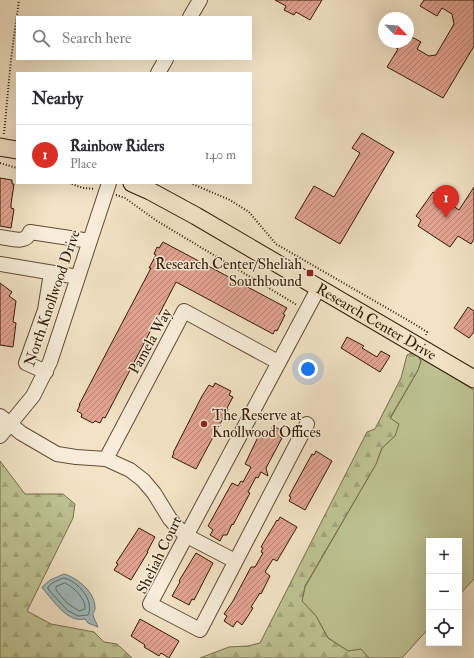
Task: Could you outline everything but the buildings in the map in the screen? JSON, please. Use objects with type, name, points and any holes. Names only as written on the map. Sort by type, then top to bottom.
[{"type":"main road","points":[[2,142],[16,149]]},
{"type":"main road","name":"Research Center Drive","points":[[134,184],[196,216],[474,379]]},
{"type":"street","points":[[191,16],[200,0]]},
{"type":"street","points":[[159,72],[165,60]]},
{"type":"street","name":"North Knollwood Drive","points":[[0,436],[5,421],[33,396],[46,372],[90,241],[103,186]]},
{"type":"street","points":[[0,237],[22,240],[27,237],[30,232],[90,241]]},
{"type":"street","points":[[0,264],[78,277]]},
{"type":"street","points":[[46,372],[26,363],[45,310],[51,273]]},
{"type":"street","name":"Sheliah Court","points":[[307,424],[200,630],[150,604],[278,362],[319,288]]},
{"type":"street","name":"Pamela Way","points":[[106,459],[184,311],[278,362]]},
{"type":"street","points":[[5,421],[30,439],[57,454],[106,459],[130,470],[143,480],[154,493],[177,527],[187,536],[235,561]]},
{"type":"path","points":[[17,16],[19,0]]},
{"type":"path","points":[[2,142],[16,22]]},
{"type":"path","points":[[0,164],[16,168]]},
{"type":"path","points":[[72,184],[88,189],[103,186]]},
{"type":"path","points":[[192,184],[236,204],[249,212],[276,244],[427,332]]},
{"type":"path","points":[[117,195],[125,198],[156,221],[301,308]]},
{"type":"green space","points":[[412,353],[418,356],[421,361],[418,370],[390,418],[399,424],[395,436],[382,448],[376,464],[305,586],[302,601],[316,616],[328,638],[348,651],[361,649],[369,658],[200,658],[229,647],[248,646],[260,643],[367,432],[375,429],[401,378],[407,355]]},
{"type":"green space","points":[[418,356],[474,390],[474,579],[462,592],[462,538],[426,538],[426,631],[402,658],[369,658],[361,650],[348,651],[328,638],[316,616],[302,601],[305,587],[376,464],[382,448],[395,436],[390,419],[418,370],[421,361]]},
{"type":"green space","points":[[0,461],[25,494],[63,494],[75,504],[73,518],[27,611],[51,624],[94,632],[104,642],[117,644],[132,658],[0,658]]},
{"type":"water","points":[[64,574],[75,579],[85,587],[93,597],[95,609],[93,615],[98,627],[88,623],[85,619],[72,618],[56,605],[43,589],[42,587],[50,580]]},
{"type":"place","name":"Rainbow Riders","points":[[446,218]]},
{"type":"place","name":"Research Center/Sheliah Southbound","points":[[310,273]]},
{"type":"place","name":"The Reserve at Knollwood Offices","points":[[204,424]]}]
